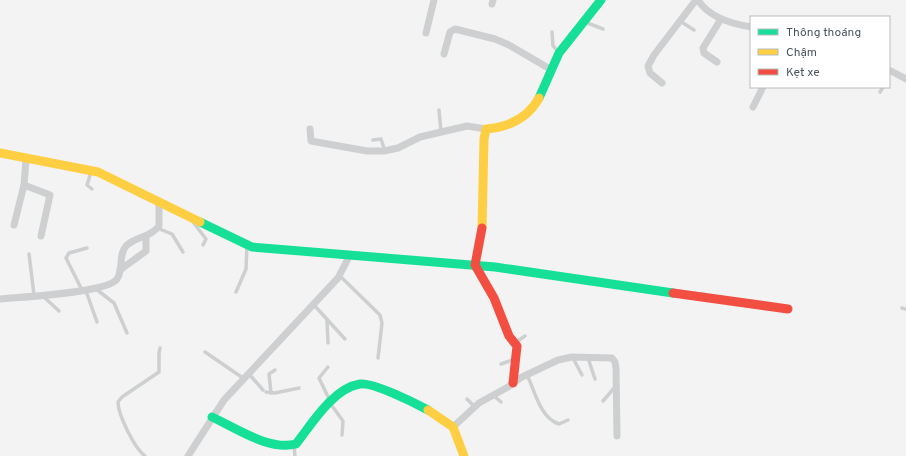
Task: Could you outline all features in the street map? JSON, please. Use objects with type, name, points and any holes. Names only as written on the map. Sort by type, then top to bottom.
[{"type":"street","points":[[426,33],[434,0]]},
{"type":"street","points":[[310,129],[311,141],[367,151],[385,151],[398,148],[420,137],[466,126],[499,129],[518,120],[531,109],[539,99],[550,69],[560,52],[601,0]]},
{"type":"street","points":[[662,83],[650,74],[648,66],[654,55],[697,0],[708,11],[721,20],[750,27]]},
{"type":"street","points":[[717,62],[704,53],[703,48],[721,20]]},
{"type":"street","points":[[444,54],[450,32],[455,29],[495,39],[509,45],[550,69]]},
{"type":"street","points":[[890,71],[906,79]]},
{"type":"street","points":[[753,107],[762,88]]},
{"type":"street","points":[[486,129],[484,139],[484,220],[475,265],[494,298],[509,336],[515,343],[518,350],[513,383]]},
{"type":"street","points":[[0,153],[26,160],[91,171],[159,201],[247,245],[475,265],[788,309]]},
{"type":"street","points":[[14,225],[24,185],[26,160]]},
{"type":"street","points":[[24,185],[50,195],[41,236]]},
{"type":"street","points":[[0,300],[42,294],[84,292],[115,281],[120,270],[123,249],[135,238],[146,236],[158,228],[160,221],[159,201]]},
{"type":"street","points":[[120,270],[146,251],[146,236]]},
{"type":"street","points":[[188,456],[224,400],[339,275],[350,255]]},
{"type":"street","points":[[453,427],[475,407],[527,375],[558,360],[572,357],[588,357],[614,360],[616,368],[615,387],[617,436]]},
{"type":"street","points":[[212,418],[264,441],[287,448],[294,446],[330,401],[354,387],[367,384],[411,402],[434,414],[453,427],[464,456]]},
{"type":"lane","points":[[680,21],[694,30]]},
{"type":"lane","points":[[585,22],[604,29]]},
{"type":"lane","points":[[552,32],[552,46],[560,52]]},
{"type":"lane","points":[[880,92],[882,88]]},
{"type":"lane","points":[[439,110],[441,133]]},
{"type":"lane","points":[[373,140],[380,138],[385,151]]},
{"type":"lane","points":[[91,171],[87,185],[92,190]]},
{"type":"lane","points":[[188,215],[206,239],[203,246]]},
{"type":"lane","points":[[158,228],[172,234],[183,252]]},
{"type":"lane","points":[[236,292],[245,274],[247,245]]},
{"type":"lane","points":[[87,248],[69,253],[66,258],[84,292],[97,322]]},
{"type":"lane","points":[[29,254],[34,295]]},
{"type":"lane","points":[[339,275],[378,312],[382,318],[378,358]]},
{"type":"lane","points":[[96,288],[114,303],[127,333]]},
{"type":"lane","points":[[42,294],[58,311]]},
{"type":"lane","points":[[313,304],[345,339]]},
{"type":"lane","points":[[327,319],[328,344]]},
{"type":"lane","points":[[515,343],[525,336]]},
{"type":"lane","points":[[145,456],[138,449],[129,432],[120,412],[118,402],[122,397],[160,372],[160,348]]},
{"type":"lane","points":[[205,352],[246,376],[264,391],[271,393],[299,388]]},
{"type":"lane","points":[[572,357],[582,375]]},
{"type":"lane","points":[[588,357],[595,379]]},
{"type":"lane","points":[[501,364],[516,359]]},
{"type":"lane","points":[[328,368],[319,375],[319,380],[343,421],[342,435]]},
{"type":"lane","points":[[271,393],[269,374],[275,370]]},
{"type":"lane","points":[[527,375],[549,420],[559,424],[568,420]]},
{"type":"lane","points":[[603,401],[615,387]]},
{"type":"lane","points":[[494,395],[501,402]]},
{"type":"lane","points":[[467,399],[475,407]]},
{"type":"lane","points":[[294,446],[295,456]]},
{"type":"traffic: fast","points":[[539,98],[559,53],[601,0]]},
{"type":"traffic: fast","points":[[200,222],[252,247],[495,267],[673,293]]},
{"type":"traffic: fast","points":[[212,417],[253,437],[275,444],[286,445],[296,444],[324,408],[341,392],[360,384],[374,386],[404,398],[428,410]]},
{"type":"traffic: slow","points":[[482,228],[484,139],[486,129],[510,124],[517,120],[529,111],[539,98]]},
{"type":"traffic: slow","points":[[0,153],[98,172],[200,222]]},
{"type":"traffic: slow","points":[[428,410],[453,427],[464,456]]},
{"type":"traffic: jam","points":[[482,228],[475,265],[494,298],[509,336],[517,346],[513,383]]},
{"type":"traffic: jam","points":[[673,293],[788,309]]}]
